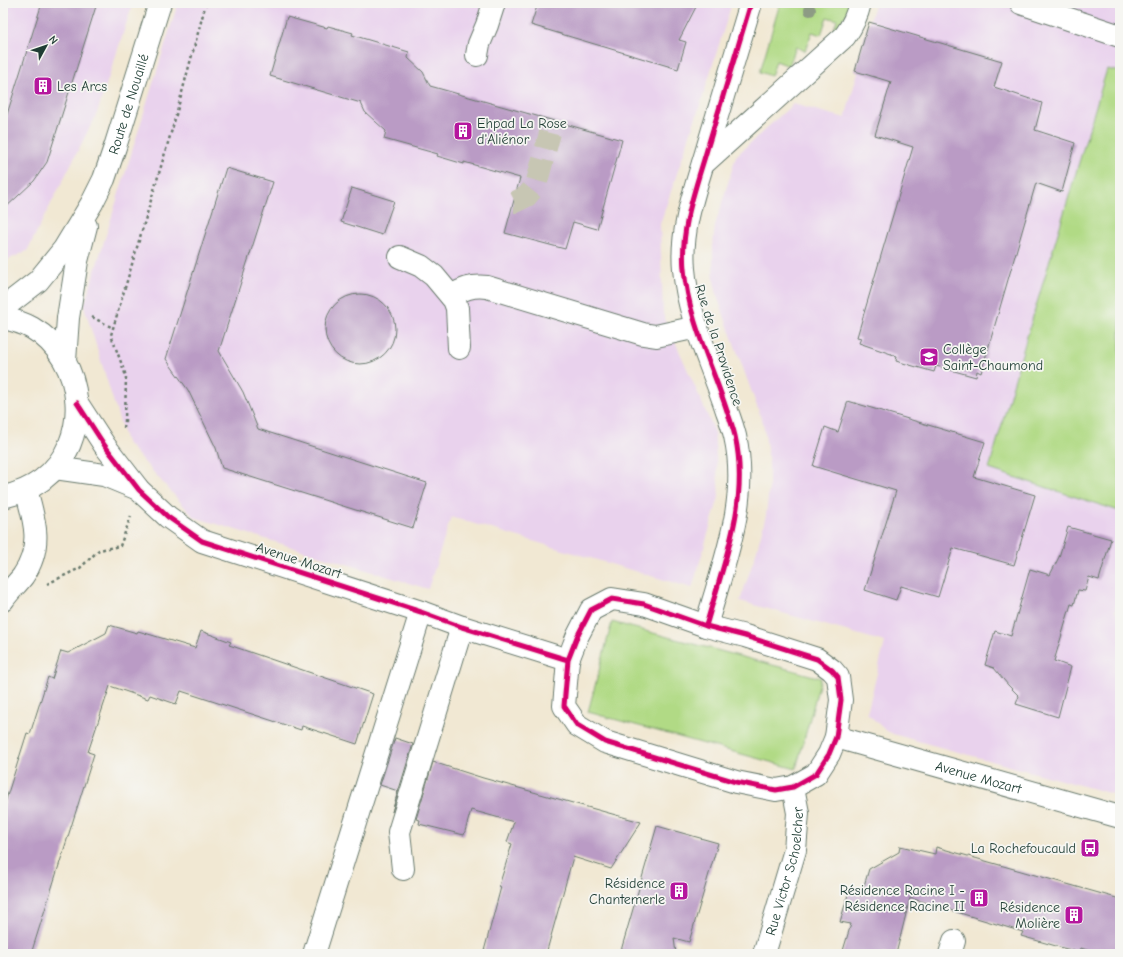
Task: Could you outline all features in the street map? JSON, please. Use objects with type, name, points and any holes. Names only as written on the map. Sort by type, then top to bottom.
[{"type":"street","name":"Route de Nouaillé","points":[[3,308],[38,281],[64,249],[92,204],[104,179],[115,147],[160,3]]},
{"type":"street","points":[[477,55],[479,44],[494,3]]},
{"type":"street","name":"Rue de la Providence","points":[[706,626],[732,534],[738,504],[740,464],[735,436],[688,297],[684,268],[684,253],[687,222],[751,3]]},
{"type":"street","points":[[703,164],[845,36],[852,28],[857,17],[860,3]]},
{"type":"street","points":[[1021,3],[1120,36]]},
{"type":"street","name":"Route de Nouaillé","points":[[65,361],[68,318],[77,261],[92,204]]},
{"type":"street","points":[[400,257],[420,266],[434,276],[451,296],[457,308],[459,348]]},
{"type":"street","points":[[451,296],[470,287],[487,287],[643,334],[656,336],[697,327]]},
{"type":"street","points":[[3,318],[32,328],[54,347],[65,361],[73,379],[78,412],[74,433],[69,446],[55,468],[42,480],[26,490],[3,497]]},
{"type":"street","name":"Avenue Mozart","points":[[77,403],[104,446],[139,490],[168,517],[202,541],[421,612],[462,628],[568,660]]},
{"type":"street","name":"Avenue Mozart","points":[[55,468],[104,475],[139,490]]},
{"type":"street","points":[[9,592],[28,569],[34,554],[36,527],[26,490]]},
{"type":"street","points":[[612,600],[644,604],[706,626],[745,636],[817,659],[832,670],[838,677],[841,700],[836,737],[829,754],[816,774],[793,786],[776,790],[736,782],[605,742],[577,725],[564,706],[568,660],[590,610],[612,600]]},
{"type":"street","points":[[314,954],[421,612]]},
{"type":"street","points":[[403,869],[399,832],[462,628]]},
{"type":"street","name":"Avenue Mozart","points":[[836,737],[1120,817]]},
{"type":"street","name":"Rue Victor Schoelcher","points":[[764,954],[795,850],[798,813],[793,786]]},
{"type":"path","points":[[122,435],[125,421],[126,376],[111,335],[173,126],[206,3]]},
{"type":"path","points":[[9,592],[28,592],[53,582],[80,568],[98,550],[120,546],[139,490]]},
{"type":"shaded area","points":[[3,3],[133,3],[97,113],[27,251],[3,262]]},
{"type":"shaded area","points":[[178,3],[732,3],[702,99],[660,224],[663,314],[714,430],[719,497],[692,588],[451,517],[428,589],[194,517],[126,442],[84,306]]},
{"type":"shaded area","name":"Collège Saint-Chaumond","points":[[876,3],[1120,3],[1120,593],[1115,612],[1120,614],[1120,796],[925,743],[893,734],[885,730],[867,713],[885,642],[740,601],[757,550],[766,515],[769,489],[769,464],[763,423],[718,299],[714,282],[713,244],[715,226],[736,156],[793,104],[845,118],[858,72],[855,71]]},
{"type":"green space","points":[[780,3],[853,3],[830,39],[837,20],[827,17],[821,35],[812,32],[805,51],[796,47],[789,66],[776,61],[771,76],[760,72]]},
{"type":"green space","points":[[1107,69],[1120,72],[1119,511],[989,469]]},
{"type":"green space","points":[[612,622],[821,678],[796,769],[588,712]]},
{"type":"building","name":"Les Arcs","points":[[42,3],[97,3],[47,162],[34,181],[3,210],[3,127]]},
{"type":"building","points":[[538,3],[698,3],[679,40],[686,42],[678,69],[531,25]]},
{"type":"building","name":"Ehpad La Rose d'Aliénor","points":[[287,17],[327,28],[328,26],[353,33],[352,35],[409,52],[408,58],[423,72],[430,86],[622,140],[597,229],[573,222],[565,249],[505,233],[520,178],[464,162],[464,164],[437,156],[438,154],[384,139],[386,131],[365,112],[361,103],[270,76]]},
{"type":"building","points":[[869,22],[1002,61],[994,87],[1042,103],[1035,130],[1075,143],[1062,192],[1036,183],[981,373],[977,371],[976,377],[936,366],[934,372],[896,361],[897,356],[859,343],[861,338],[857,337],[913,147],[875,135],[891,82],[855,71]]},
{"type":"building","points":[[226,168],[273,182],[219,351],[243,392],[258,429],[427,483],[413,528],[222,468],[216,448],[188,390],[166,359]]},
{"type":"building","points":[[352,188],[394,201],[382,235],[341,222]]},
{"type":"building","points":[[353,294],[367,294],[380,300],[389,309],[395,322],[393,342],[385,354],[367,364],[353,364],[340,358],[331,349],[325,336],[325,322],[331,309],[340,300]]},
{"type":"building","points":[[848,401],[985,442],[974,477],[1035,495],[1014,565],[953,548],[938,597],[901,586],[896,600],[865,590],[896,491],[813,466],[825,427],[838,432]]},
{"type":"building","points":[[1068,527],[1111,539],[1099,580],[1089,577],[1085,591],[1078,590],[1074,605],[1071,604],[1054,661],[1071,667],[1058,717],[1016,704],[1019,696],[994,668],[985,665],[995,631],[1011,636],[1030,569],[1050,575],[1059,557]]},
{"type":"building","points":[[109,625],[137,633],[138,631],[195,648],[201,631],[231,642],[229,645],[373,694],[357,744],[302,726],[301,730],[181,691],[176,704],[150,695],[148,699],[110,686],[88,752],[94,754],[31,954],[3,954],[3,809],[27,733],[30,734],[48,677],[52,679],[61,651],[68,653],[106,633]]},
{"type":"building","points":[[395,738],[413,744],[392,812],[398,791],[380,785]]},
{"type":"building","points":[[433,762],[483,778],[641,822],[611,869],[573,857],[546,954],[495,954],[484,951],[501,887],[499,886],[512,844],[507,842],[514,822],[471,810],[464,835],[419,824],[420,820],[416,819]]},
{"type":"building","name":"Résidence Chantemerle","points":[[657,826],[718,843],[689,942],[674,938],[676,954],[620,954]]},
{"type":"building","name":"Résidence Racine I - Résidence Racine II","points":[[900,846],[935,854],[936,847],[1120,899],[1120,954],[1099,954],[1081,948],[1080,952],[1063,948],[1021,936],[1023,932],[910,898],[896,954],[842,954],[851,924],[840,922],[849,891],[861,896],[869,869],[899,852]]},
{"type":"tunnel","points":[[514,202],[527,196],[536,185],[550,133]]},
{"type":"cycle path","points":[[706,626],[727,556],[737,508],[739,460],[735,436],[701,341],[690,305],[686,287],[683,253],[690,206],[751,3]]},
{"type":"cycle path","points":[[77,403],[105,446],[139,490],[168,517],[202,541],[421,612],[462,627],[568,660]]},
{"type":"cycle path","points":[[612,599],[644,604],[706,626],[745,636],[817,659],[832,670],[838,677],[841,700],[836,737],[829,754],[816,774],[793,787],[776,790],[736,782],[605,742],[577,725],[564,706],[568,660],[577,637],[591,610],[612,599]]},
{"type":"place","name":"Les Arcs","points":[[43,86]]},
{"type":"place","name":"Ehpad La Rose d'Aliénor","points":[[463,131]]},
{"type":"place","name":"Collège Saint-Chaumond","points":[[929,357]]},
{"type":"place","name":"La Rochefoucauld","points":[[1090,848]]},
{"type":"place","name":"Résidence Chantemerle","points":[[679,891]]},
{"type":"place","name":"Résidence Racine I - Résidence Racine II","points":[[979,898]]},
{"type":"place","name":"Résidence Molière","points":[[1074,915]]}]
